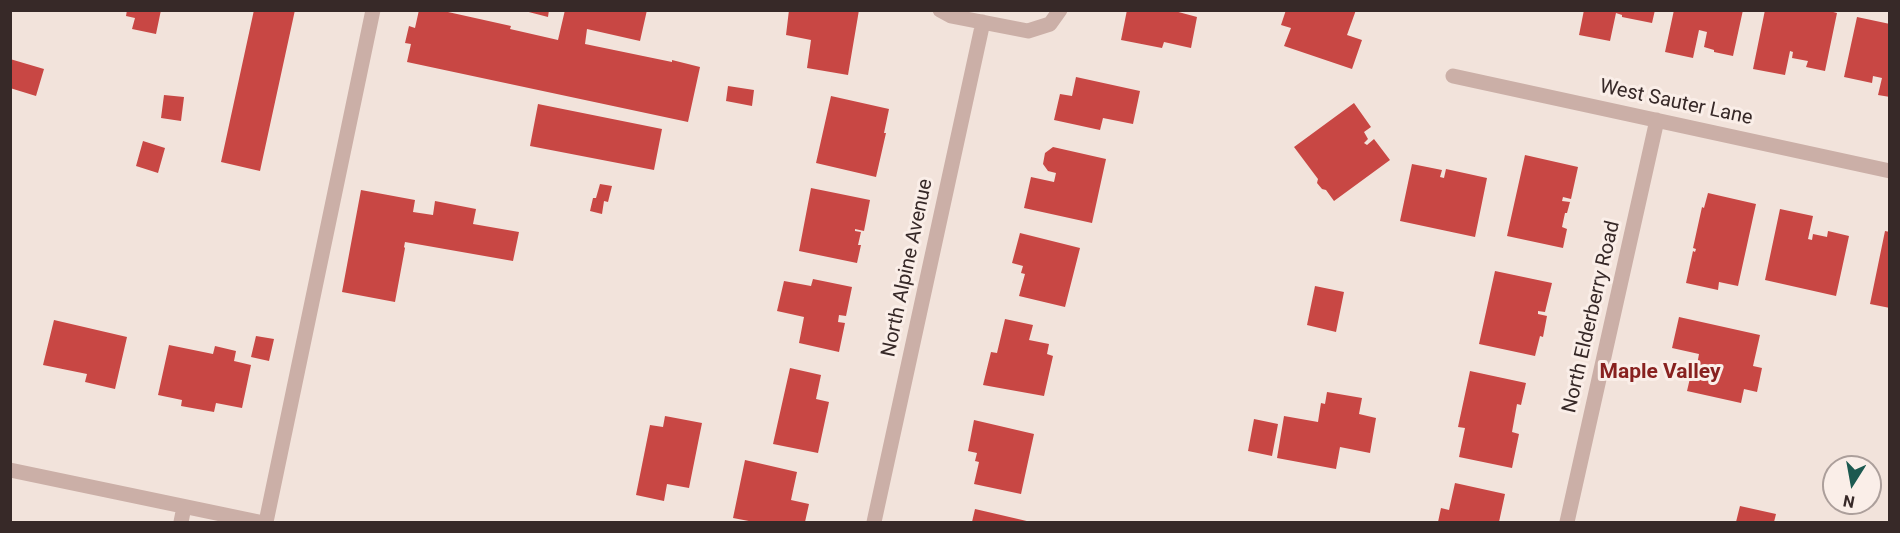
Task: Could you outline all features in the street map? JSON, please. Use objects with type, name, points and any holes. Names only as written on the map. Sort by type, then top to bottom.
[{"type":"street","points":[[266,522],[373,10]]},
{"type":"street","points":[[940,10],[951,16],[1029,31],[1050,24],[1060,10]]},
{"type":"street","name":"North Alpine Avenue","points":[[874,522],[983,22]]},
{"type":"street","name":"West Sauter Lane","points":[[1453,76],[1890,171]]},
{"type":"street","name":"North Elderberry Road","points":[[1567,522],[1657,120]]},
{"type":"street","points":[[10,470],[183,515],[258,522]]},
{"type":"building","points":[[127,10],[161,10],[156,34],[132,29],[135,18],[126,16]]},
{"type":"building","points":[[254,10],[295,10],[260,171],[221,162]]},
{"type":"building","points":[[419,10],[439,10],[511,26],[510,29],[558,40],[565,10],[647,10],[640,41],[587,29],[585,44],[700,67],[688,122],[407,62],[411,44],[405,43],[409,26],[415,28]]},
{"type":"building","points":[[521,10],[549,10],[548,17]]},
{"type":"building","points":[[789,10],[859,10],[848,75],[807,68],[811,40],[786,35]]},
{"type":"building","points":[[1127,10],[1171,10],[1197,17],[1191,48],[1164,42],[1162,48],[1121,40]]},
{"type":"building","points":[[1286,10],[1356,10],[1347,35],[1362,40],[1352,69],[1284,46],[1291,28],[1281,25]]},
{"type":"building","points":[[1584,10],[1655,10],[1652,23],[1622,17],[1616,13],[1610,41],[1579,35]]},
{"type":"building","points":[[1674,10],[1743,10],[1733,56],[1714,52],[1704,47],[1707,32],[1699,30],[1693,58],[1665,52]]},
{"type":"building","points":[[1765,10],[1826,10],[1837,13],[1825,71],[1806,67],[1808,61],[1792,58],[1793,52],[1790,51],[1785,75],[1753,69]]},
{"type":"building","points":[[1857,17],[1890,24],[1890,97],[1878,95],[1882,78],[1873,76],[1872,83],[1844,77]]},
{"type":"building","points":[[10,59],[44,69],[36,96],[10,88]]},
{"type":"building","points":[[1076,77],[1140,91],[1133,124],[1103,118],[1100,130],[1054,120],[1060,94],[1072,96]]},
{"type":"building","points":[[728,86],[754,90],[752,106],[726,101]]},
{"type":"building","points":[[164,95],[184,97],[181,121],[161,118]]},
{"type":"building","points":[[831,96],[889,109],[876,177],[816,163]]},
{"type":"building","points":[[1354,103],[1371,127],[1364,132],[1368,139],[1364,143],[1367,145],[1374,139],[1390,160],[1334,201],[1317,183],[1318,179],[1294,147]]},
{"type":"building","points":[[538,104],[662,129],[654,170],[530,146]]},
{"type":"building","points":[[143,141],[165,148],[158,173],[136,166]]},
{"type":"building","points":[[1053,147],[1106,159],[1092,223],[1024,208],[1031,177],[1054,182],[1056,173],[1048,171],[1043,164],[1045,153]]},
{"type":"building","points":[[1525,155],[1578,167],[1571,199],[1563,197],[1562,201],[1570,202],[1562,227],[1567,229],[1563,248],[1507,236]]},
{"type":"building","points":[[1412,164],[1442,170],[1440,177],[1444,178],[1446,169],[1487,178],[1475,237],[1400,221]]},
{"type":"building","points":[[600,184],[612,186],[608,202],[604,201],[602,214],[590,211]]},
{"type":"building","points":[[811,188],[870,200],[864,231],[855,229],[861,232],[857,263],[799,251]]},
{"type":"building","points":[[361,190],[415,200],[413,212],[433,215],[435,201],[476,209],[473,224],[519,232],[513,261],[405,242],[395,302],[342,292]]},
{"type":"building","points":[[1708,193],[1756,204],[1738,286],[1719,282],[1718,290],[1686,283],[1693,251],[1695,252],[1696,249],[1693,248],[1702,207],[1704,208]]},
{"type":"building","points":[[1780,209],[1813,216],[1808,239],[1812,240],[1813,234],[1827,237],[1828,231],[1849,236],[1836,296],[1765,280]]},
{"type":"building","points":[[1885,231],[1890,232],[1890,308],[1870,304]]},
{"type":"building","points":[[1020,233],[1080,248],[1065,307],[1019,296],[1025,274],[1021,273],[1023,266],[1012,263]]},
{"type":"building","points":[[1495,271],[1552,283],[1545,312],[1538,311],[1538,314],[1547,316],[1543,337],[1540,336],[1535,356],[1479,344]]},
{"type":"building","points":[[813,279],[852,287],[846,316],[839,315],[838,322],[845,323],[839,352],[799,343],[804,317],[777,311],[784,281],[811,286]]},
{"type":"building","points":[[1315,286],[1344,292],[1336,332],[1307,325]]},
{"type":"building","points":[[1679,317],[1760,335],[1753,366],[1762,368],[1757,392],[1744,389],[1741,403],[1687,391],[1699,354],[1672,348]]},
{"type":"building","points":[[1005,319],[1033,325],[1029,340],[1049,344],[1047,354],[1053,356],[1044,396],[983,385],[991,352],[997,353]]},
{"type":"building","points":[[54,320],[127,337],[115,389],[85,382],[87,374],[43,365]]},
{"type":"building","points":[[256,336],[274,339],[269,361],[251,357]]},
{"type":"building","points":[[169,345],[213,354],[215,346],[236,351],[234,361],[251,365],[242,408],[216,403],[214,412],[181,406],[182,400],[158,395]]},
{"type":"building","points":[[790,368],[821,375],[816,399],[829,402],[818,453],[773,444]]},
{"type":"building","points":[[1470,371],[1526,383],[1521,405],[1517,404],[1512,432],[1519,434],[1512,468],[1459,457],[1465,428],[1458,427]]},
{"type":"building","points":[[1327,392],[1362,398],[1359,414],[1376,418],[1370,453],[1340,447],[1336,469],[1277,458],[1284,416],[1318,422],[1321,403],[1325,404]]},
{"type":"building","points":[[665,416],[702,423],[689,488],[667,484],[664,501],[636,495],[650,425],[663,427]]},
{"type":"building","points":[[1254,419],[1278,424],[1272,456],[1248,451]]},
{"type":"building","points":[[974,420],[1034,434],[1021,494],[974,484],[979,462],[975,461],[977,453],[968,451]]},
{"type":"building","points":[[745,460],[797,472],[791,500],[809,504],[805,522],[754,522],[733,518]]},
{"type":"building","points":[[1455,483],[1505,494],[1499,522],[1438,522],[1441,508],[1449,510]]},
{"type":"building","points":[[1740,506],[1776,514],[1774,522],[1736,522]]},
{"type":"building","points":[[975,509],[1031,522],[972,522]]},
{"type":"district","name":"Maple Valley","points":[[1660,373]]}]
